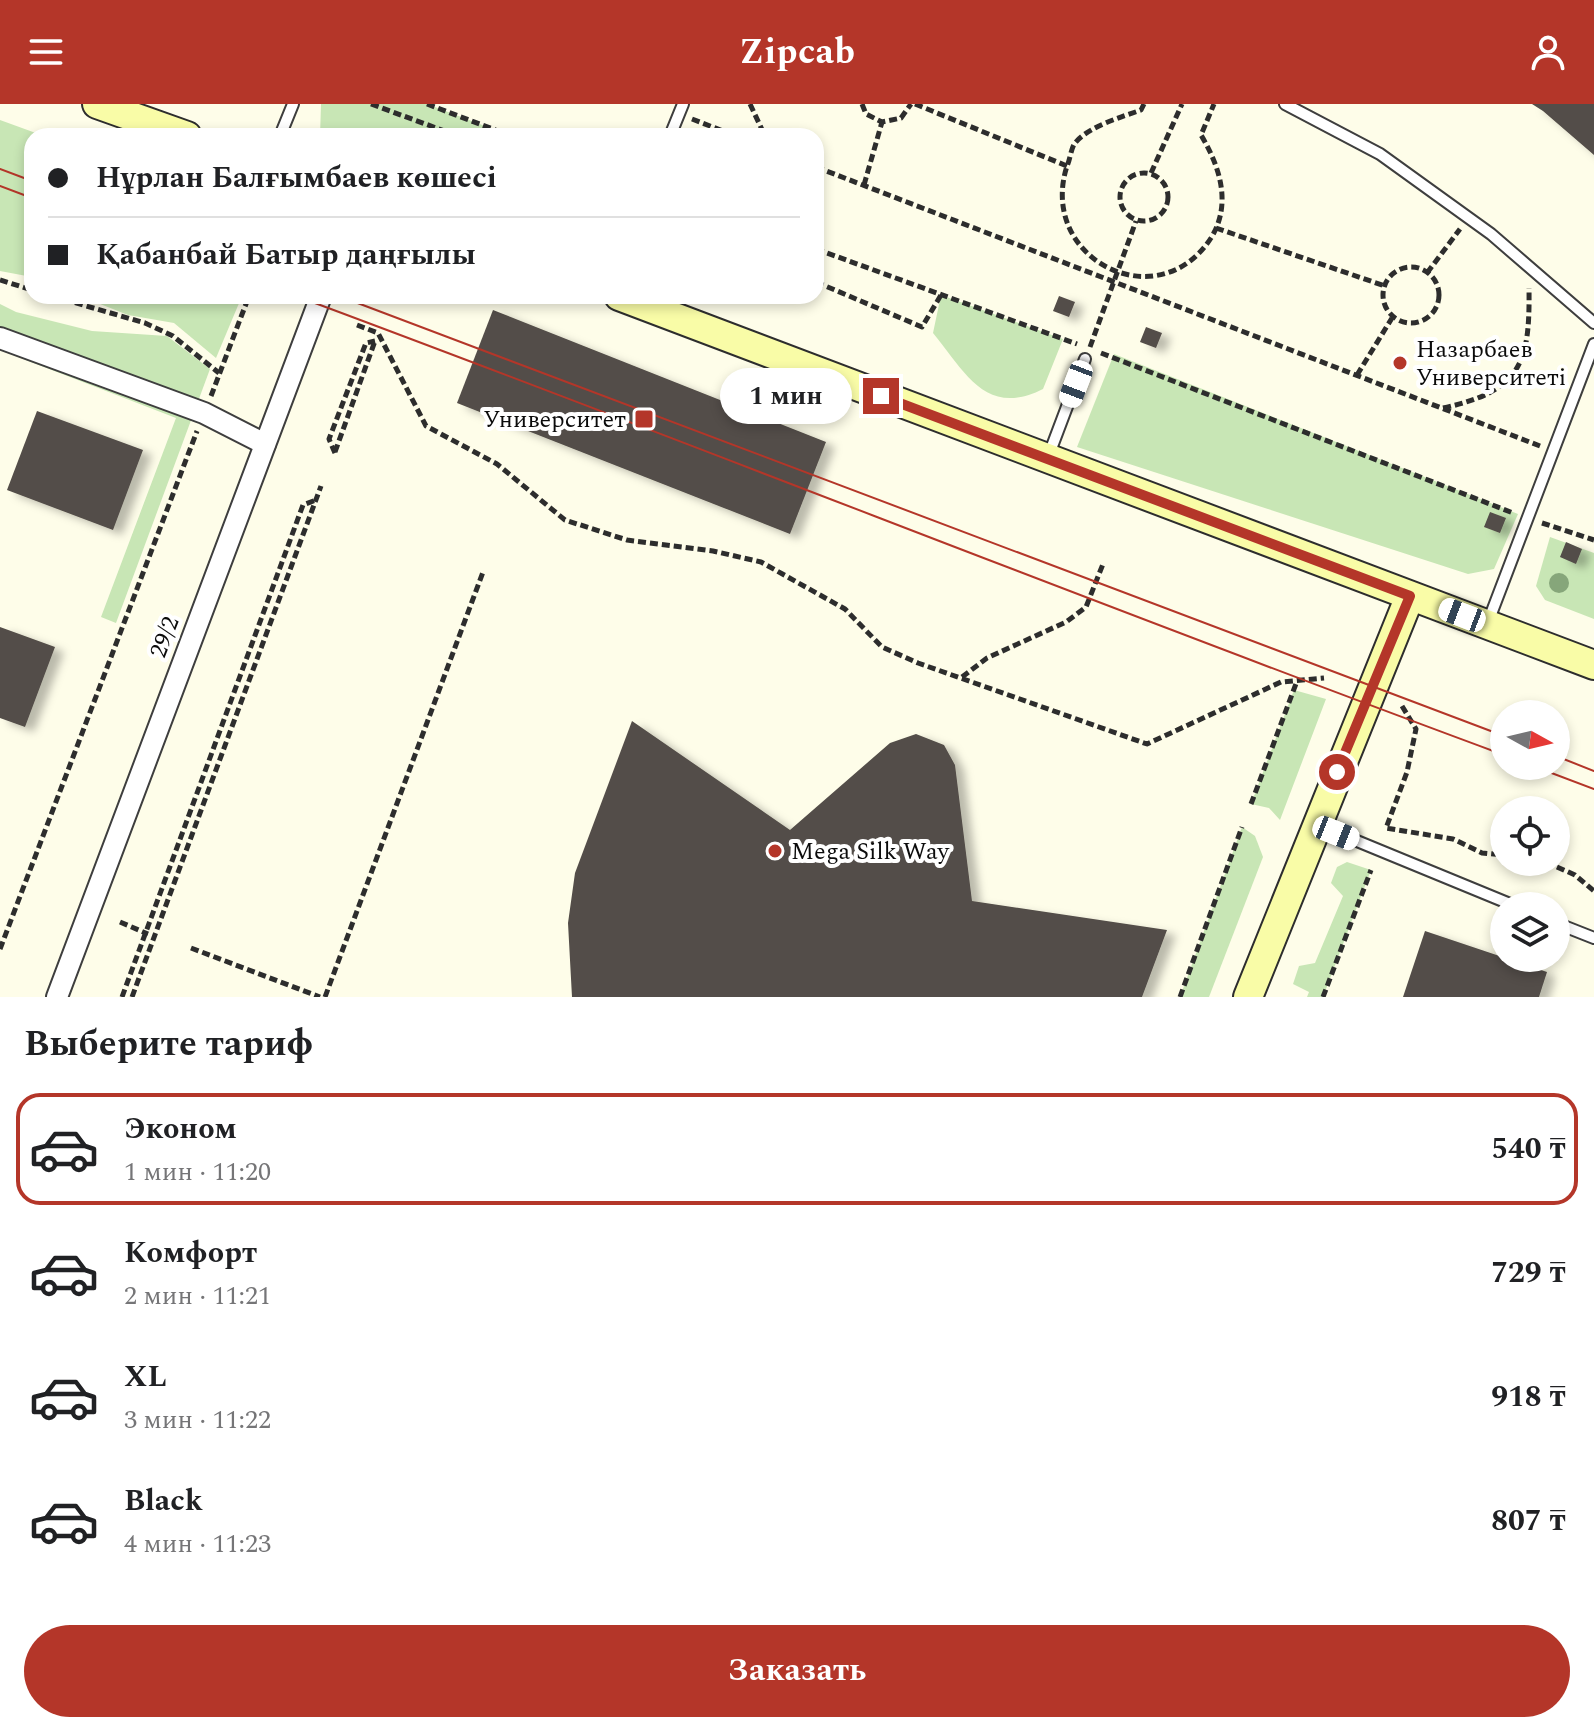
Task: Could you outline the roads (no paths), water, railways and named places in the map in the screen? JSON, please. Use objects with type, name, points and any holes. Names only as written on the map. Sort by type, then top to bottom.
[{"type":"main road","points":[[97,104],[164,128]]},
{"type":"main road","points":[[640,304],[1594,665]]},
{"type":"main road","points":[[1248,997],[1410,596]]},
{"type":"street","name":"29/2","points":[[57,997],[318,304]]},
{"type":"street","points":[[0,338],[204,413],[265,444]]},
{"type":"lane","points":[[283,128],[293,104]]},
{"type":"lane","points":[[1285,104],[1380,154],[1468,218],[1594,323]]},
{"type":"lane","points":[[673,128],[681,109]]},
{"type":"lane","points":[[1487,625],[1594,344]]},
{"type":"lane","points":[[1047,459],[1087,354]]},
{"type":"lane","points":[[1316,825],[1490,896]]},
{"type":"lane","points":[[1570,929],[1594,938]]},
{"type":"tram line","points":[[0,169],[24,178]]},
{"type":"tram line","points":[[0,186],[24,195]]},
{"type":"tram line","points":[[317,304],[1490,750]]},
{"type":"tram line","points":[[360,304],[1490,731]]},
{"type":"tram line","points":[[1570,762],[1594,771]]},
{"type":"tram line","points":[[1570,780],[1594,789]]},
{"type":"place","name":"Назарбаев Университеті","points":[[1400,363]]},
{"type":"place","name":"Университет","points":[[644,419]]},
{"type":"place","name":"Mega Silk Way","points":[[775,851]]}]
